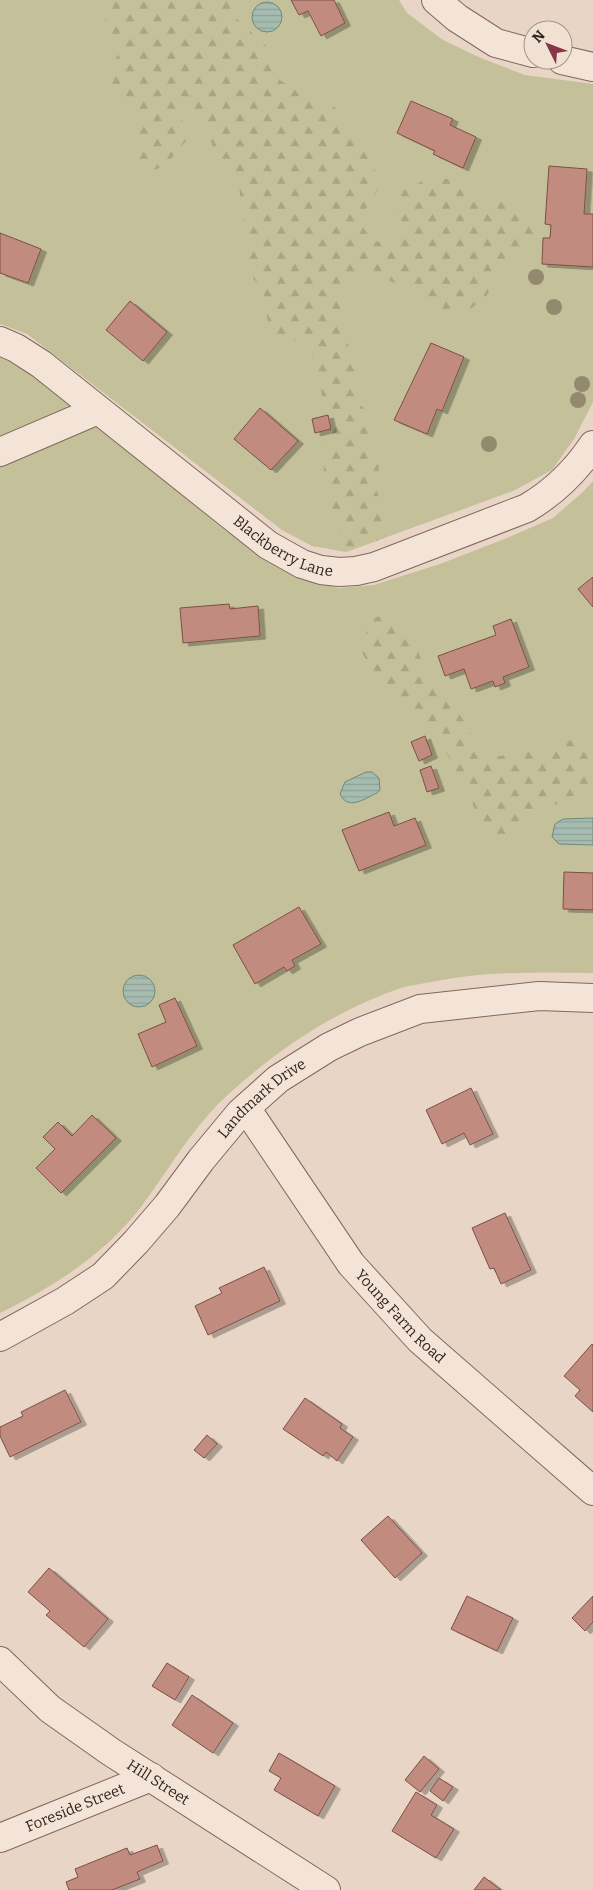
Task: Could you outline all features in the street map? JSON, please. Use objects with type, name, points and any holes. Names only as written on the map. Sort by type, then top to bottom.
[{"type":"street","points":[[436,0],[457,18],[496,42],[523,50]]},
{"type":"street","points":[[573,62],[593,67]]},
{"type":"street","name":"Blackberry Lane","points":[[0,341],[16,348],[40,364],[268,545],[302,564],[321,570],[339,572],[374,567],[527,508],[545,498],[562,483],[577,467],[593,445]]},
{"type":"street","points":[[0,452],[98,410]]},
{"type":"street","name":"Landmark Drive","points":[[0,1337],[65,1301],[103,1276],[167,1206],[201,1160],[246,1108],[278,1079],[330,1047],[360,1032],[420,1008],[539,996],[593,998]]},
{"type":"street","name":"Young Farm Road","points":[[246,1108],[351,1264],[420,1340],[593,1491]]},
{"type":"street","name":"Hill Street","points":[[0,1661],[50,1709],[326,1890]]},
{"type":"street","name":"Foreside Street","points":[[0,1838],[151,1777]]},
{"type":"green space","points":[[0,0],[399,0],[407,13],[443,40],[481,58],[525,75],[593,84],[593,402],[574,439],[552,470],[513,491],[346,552],[312,546],[282,530],[27,334],[0,324]]},
{"type":"green space","points":[[112,0],[229,0],[236,18],[277,56],[280,80],[296,91],[336,108],[373,164],[380,186],[366,208],[360,223],[372,240],[390,245],[398,241],[405,232],[392,218],[400,191],[430,178],[463,180],[487,199],[512,199],[537,221],[535,243],[497,275],[486,297],[465,313],[439,317],[417,295],[377,274],[360,277],[339,301],[343,329],[350,350],[361,360],[353,379],[354,397],[368,413],[370,439],[378,456],[379,470],[373,483],[380,499],[387,537],[346,552],[325,479],[323,451],[330,437],[331,429],[310,349],[297,340],[284,341],[269,330],[263,289],[246,271],[247,252],[239,186],[219,164],[209,136],[190,114],[180,110],[186,141],[165,166],[143,174],[137,168],[139,131],[144,118],[112,86],[112,63],[123,49],[102,31]]},
{"type":"green space","points":[[0,357],[39,379],[226,531],[293,575],[338,588],[374,585],[440,564],[507,538],[553,518],[593,481],[593,973],[512,973],[451,978],[412,985],[379,996],[316,1028],[258,1069],[221,1101],[191,1136],[141,1207],[111,1240],[58,1281],[0,1313]]},
{"type":"green space","points":[[389,613],[416,646],[433,688],[459,713],[481,751],[489,758],[537,749],[593,734],[593,796],[572,796],[515,826],[494,851],[484,827],[435,730],[379,684],[360,649],[371,619]]},
{"type":"shaded area","points":[[267,2],[278,6],[282,17],[278,28],[267,32],[256,28],[252,17],[256,6]]},
{"type":"shaded area","points":[[366,772],[372,772],[379,778],[380,790],[357,802],[347,802],[340,794],[345,782]]},
{"type":"shaded area","points":[[593,818],[593,845],[559,844],[552,837],[555,824],[563,819]]},
{"type":"shaded area","points":[[139,975],[151,979],[155,991],[151,1003],[139,1007],[127,1003],[123,991],[127,979]]},
{"type":"building","points":[[291,0],[334,0],[345,23],[321,36],[308,11],[299,15]]},
{"type":"building","points":[[411,101],[453,119],[450,125],[476,137],[463,168],[433,154],[435,151],[397,133]]},
{"type":"building","points":[[549,166],[587,169],[584,214],[593,214],[593,267],[542,264],[543,238],[550,238],[551,225],[545,224]]},
{"type":"building","points":[[0,233],[41,249],[28,283],[0,273]]},
{"type":"building","points":[[130,301],[167,332],[143,361],[106,330]]},
{"type":"building","points":[[431,343],[464,357],[442,411],[437,409],[427,434],[394,420]]},
{"type":"building","points":[[260,408],[298,441],[271,470],[234,439]]},
{"type":"building","points":[[328,415],[331,429],[315,433],[312,419]]},
{"type":"building","points":[[593,577],[593,607],[578,589]]},
{"type":"building","points":[[229,604],[230,609],[258,606],[260,636],[183,643],[180,608]]},
{"type":"building","points":[[511,619],[529,667],[503,677],[505,683],[495,687],[493,681],[471,689],[464,669],[445,676],[438,656],[496,635],[493,626]]},
{"type":"building","points":[[425,736],[432,755],[419,761],[411,742]]},
{"type":"building","points":[[431,766],[439,788],[427,792],[420,770]]},
{"type":"building","points":[[389,812],[394,826],[415,818],[426,845],[359,871],[342,830]]},
{"type":"building","points":[[564,872],[593,873],[593,910],[563,909]]},
{"type":"building","points":[[299,907],[321,944],[292,960],[295,966],[287,971],[284,967],[255,984],[233,945]]},
{"type":"building","points":[[175,998],[197,1046],[152,1067],[138,1034],[166,1022],[159,1005]]},
{"type":"building","points":[[471,1088],[493,1134],[470,1145],[464,1133],[442,1144],[426,1110]]},
{"type":"building","points":[[92,1115],[116,1138],[61,1193],[36,1168],[55,1149],[43,1137],[58,1122],[72,1136]]},
{"type":"building","points":[[505,1213],[531,1270],[501,1284],[494,1268],[490,1269],[472,1228]]},
{"type":"building","points":[[264,1267],[280,1301],[208,1335],[195,1306],[222,1293],[219,1288]]},
{"type":"building","points":[[592,1344],[593,1412],[575,1396],[580,1390],[564,1376]]},
{"type":"building","points":[[65,1390],[81,1422],[10,1457],[0,1436],[0,1427],[23,1416],[21,1412]]},
{"type":"building","points":[[305,1398],[342,1424],[340,1428],[353,1437],[337,1461],[326,1452],[323,1456],[283,1429]]},
{"type":"building","points":[[207,1435],[217,1444],[204,1458],[194,1450]]},
{"type":"building","points":[[388,1516],[422,1553],[395,1578],[361,1540]]},
{"type":"building","points":[[49,1568],[108,1619],[84,1647],[46,1615],[50,1611],[28,1592]]},
{"type":"building","points":[[467,1596],[513,1618],[497,1651],[451,1629]]},
{"type":"building","points":[[593,1596],[593,1622],[585,1631],[572,1618]]},
{"type":"building","points":[[167,1663],[189,1677],[175,1700],[152,1686]]},
{"type":"building","points":[[192,1695],[233,1723],[213,1753],[172,1725]]},
{"type":"building","points":[[279,1753],[335,1786],[318,1816],[274,1790],[281,1778],[269,1771]]},
{"type":"building","points":[[424,1756],[439,1769],[420,1792],[405,1780]]},
{"type":"building","points":[[439,1778],[453,1787],[443,1801],[430,1791]]},
{"type":"building","points":[[416,1792],[437,1805],[431,1815],[454,1829],[436,1858],[392,1831]]},
{"type":"building","points":[[157,1845],[163,1861],[137,1872],[140,1879],[112,1890],[69,1890],[66,1882],[78,1877],[75,1869],[127,1848],[130,1855]]},
{"type":"building","points":[[484,1877],[501,1890],[474,1890]]}]
